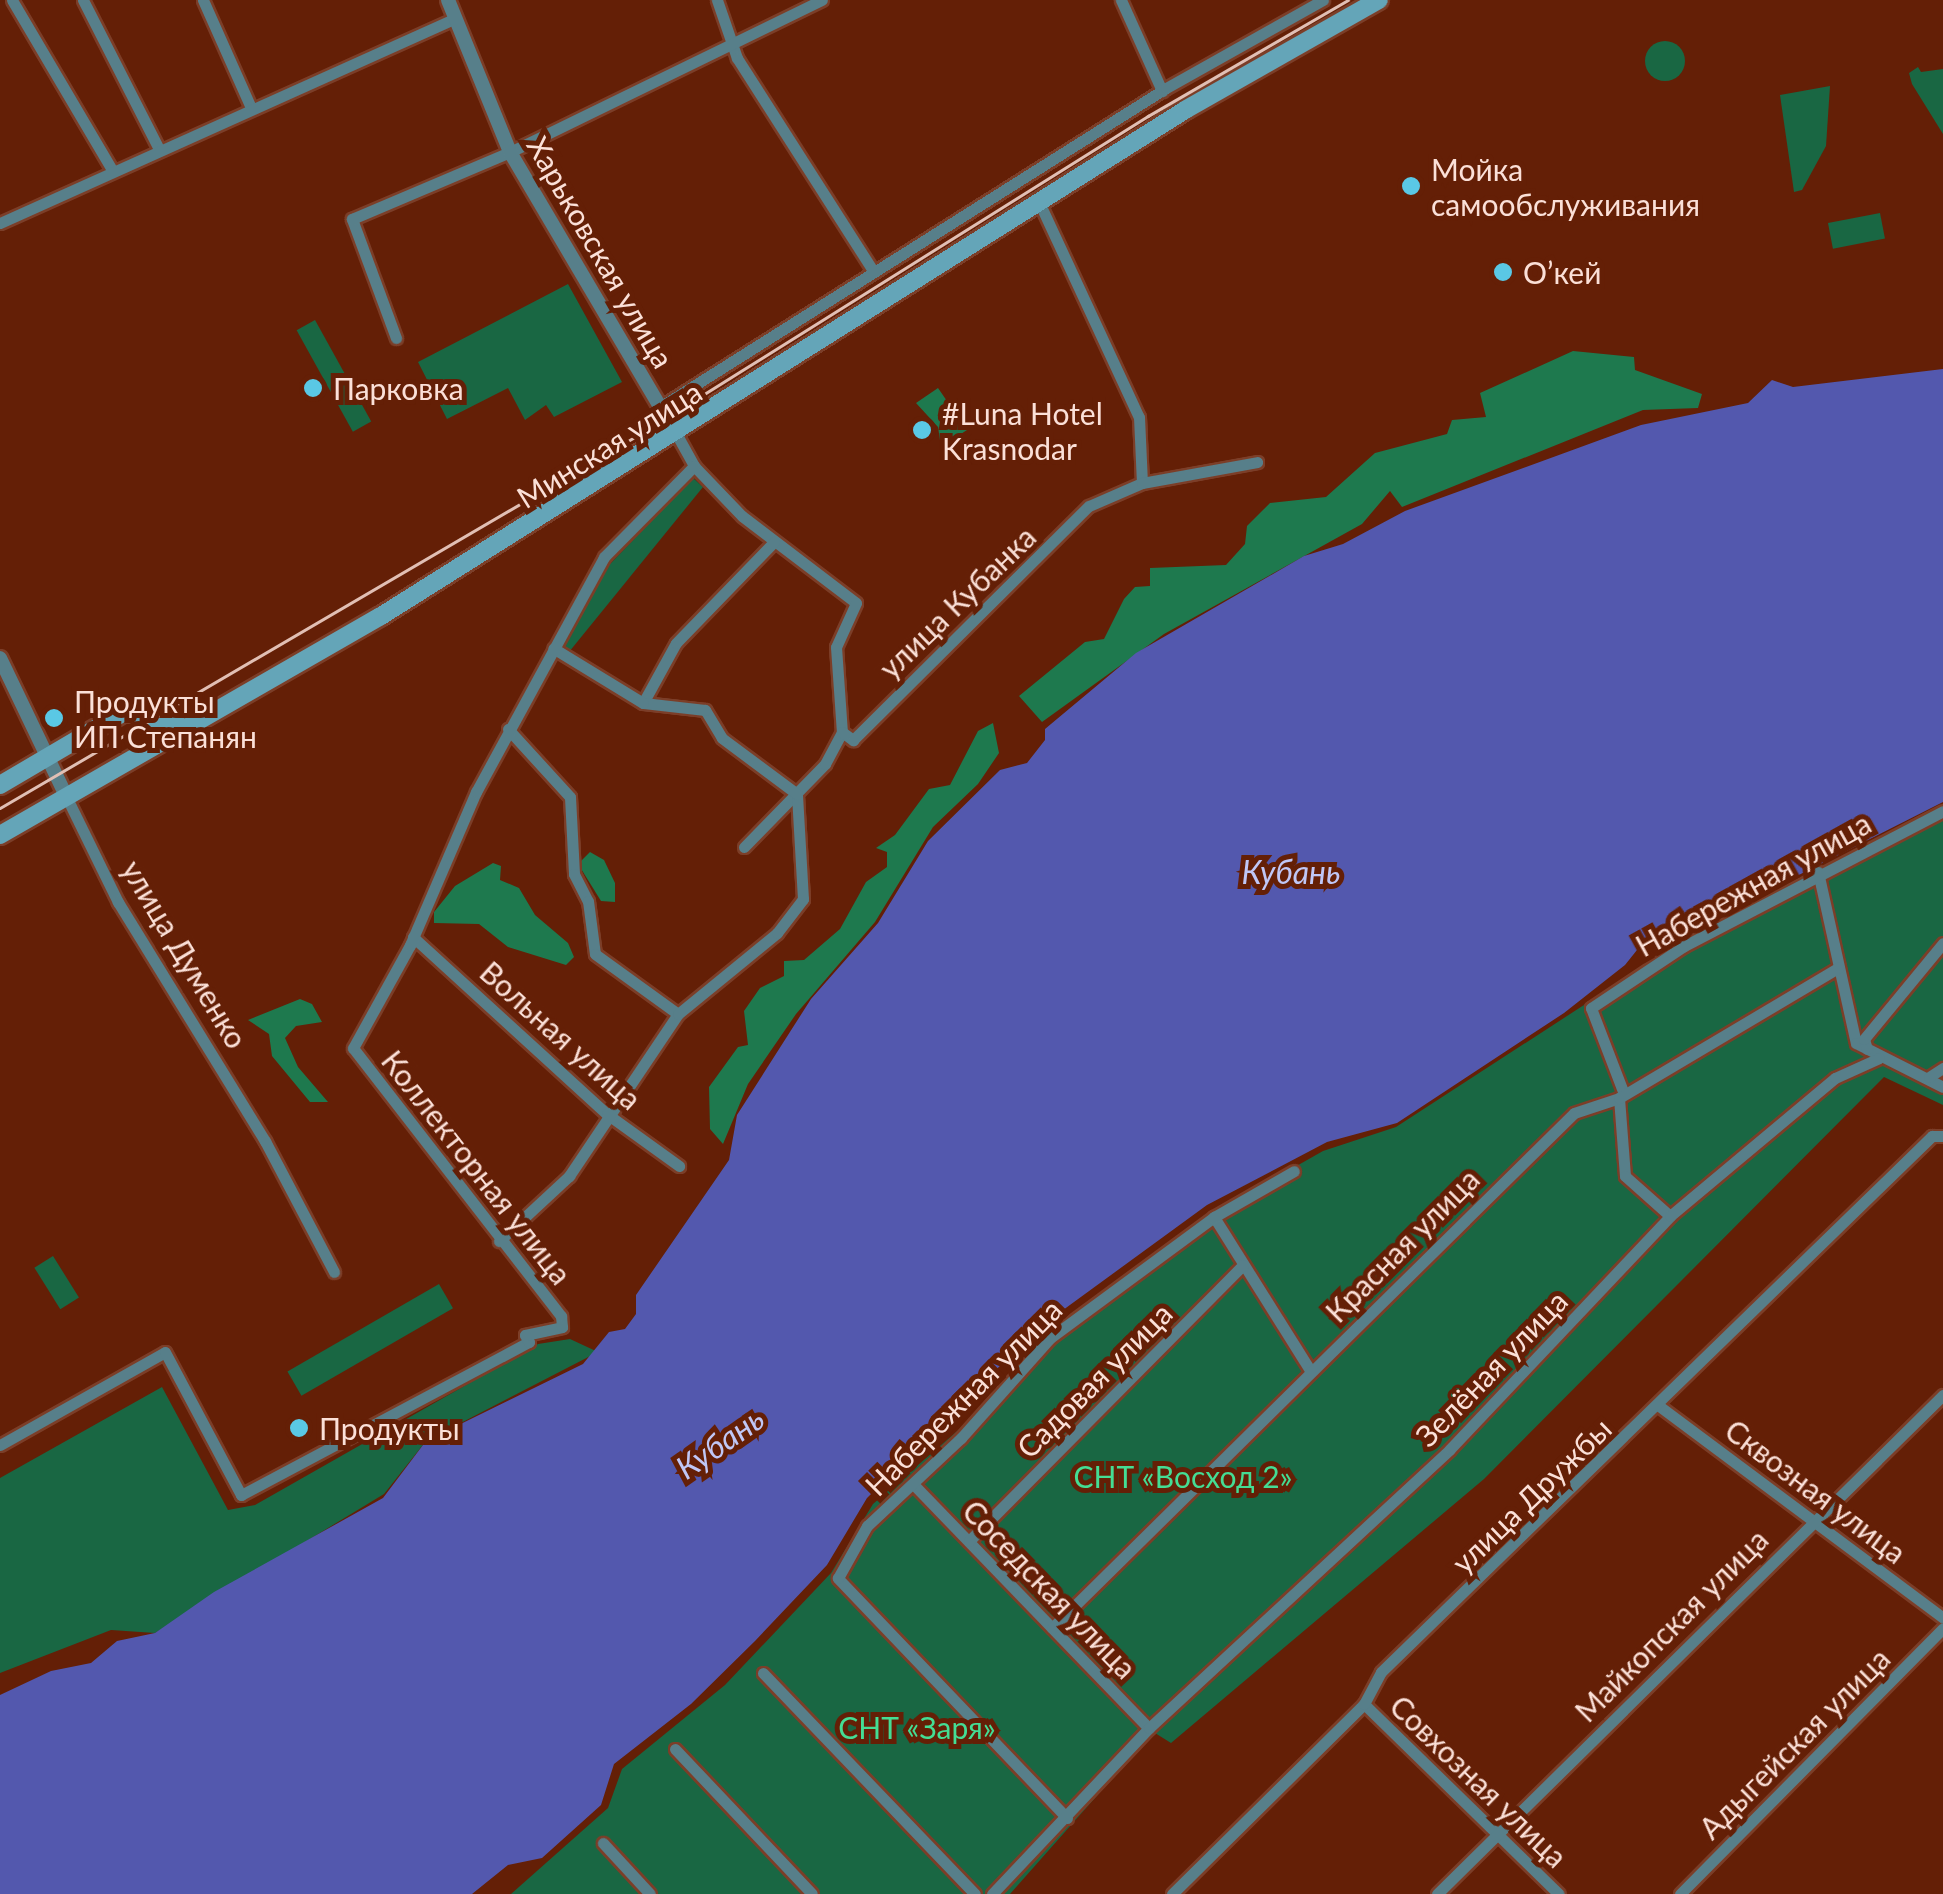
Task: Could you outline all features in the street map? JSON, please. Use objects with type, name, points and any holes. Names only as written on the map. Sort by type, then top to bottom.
[{"type":"main road","name":"Минская улица","points":[[0,835],[677,435],[1040,202],[1379,0]]},
{"type":"main road","points":[[0,786],[122,713],[163,729],[199,720]]},
{"type":"main road","points":[[123,762],[143,746],[149,722]]},
{"type":"street","points":[[12,0],[112,170]]},
{"type":"street","points":[[84,0],[159,148]]},
{"type":"street","points":[[203,0],[250,108]]},
{"type":"street","name":"Харьковская улица","points":[[448,0],[510,152],[694,466],[774,542],[856,603],[836,647],[842,732]]},
{"type":"street","points":[[717,0],[737,58],[874,272]]},
{"type":"street","points":[[396,338],[352,219],[510,152],[733,39],[822,0]]},
{"type":"street","points":[[1121,0],[1162,91]]},
{"type":"street","name":"Минская улица","points":[[660,408],[1162,91],[1323,0]]},
{"type":"street","points":[[0,224],[159,148],[454,19]]},
{"type":"street","points":[[1040,202],[1139,417],[1142,483]]},
{"type":"street","name":"улица Кубанка","points":[[842,732],[853,740],[1089,506],[1142,483],[1258,462]]},
{"type":"street","points":[[413,937],[508,729],[604,556],[694,466]]},
{"type":"street","points":[[643,703],[676,644],[774,542]]},
{"type":"street","points":[[498,1241],[569,1176],[607,1114],[678,1014],[776,934],[803,899],[797,794],[722,738],[705,710],[643,703],[553,648]]},
{"type":"street","name":"улица Думенко","points":[[0,658],[118,902],[265,1141],[334,1272]]},
{"type":"street","points":[[508,729],[570,797],[574,874],[588,902],[595,954],[678,1014]]},
{"type":"street","points":[[744,848],[825,764],[842,732]]},
{"type":"street","name":"Набережная улица","points":[[1622,1096],[1592,1008],[1684,946],[1818,872],[1943,810]]},
{"type":"street","points":[[1818,872],[1856,1043],[1943,1088]]},
{"type":"street","name":"Коллекторная улица","points":[[0,1444],[165,1352],[241,1495],[530,1342],[525,1334],[557,1331],[561,1316],[498,1241],[354,1048],[413,937]]},
{"type":"street","name":"Вольная улица","points":[[413,937],[607,1114],[679,1166]]},
{"type":"street","points":[[1879,1058],[1864,1038],[1943,943]]},
{"type":"street","name":"Красная улица","points":[[1052,1628],[1574,1113],[1622,1096],[1838,968]]},
{"type":"street","name":"Зелёная улица","points":[[992,1894],[1149,1728],[1450,1449],[1670,1216],[1835,1078],[1879,1058]]},
{"type":"street","points":[[1928,1077],[1943,1068]]},
{"type":"street","points":[[1622,1096],[1625,1176],[1670,1216]]},
{"type":"street","name":"улица Дружбы","points":[[1172,1894],[1364,1704],[1381,1672],[1938,1136]]},
{"type":"street","name":"Набережная улица","points":[[1067,1818],[838,1578],[867,1526],[914,1485],[1050,1338],[1214,1217],[1294,1170]]},
{"type":"street","points":[[1214,1217],[1310,1370]]},
{"type":"street","name":"Садовая улица","points":[[970,1541],[1243,1265]]},
{"type":"street","name":"Майкопская улица","points":[[1437,1894],[1578,1752],[1636,1704],[1812,1518],[1943,1395]]},
{"type":"street","name":"Сквозная улица","points":[[1659,1406],[1943,1618]]},
{"type":"street","name":"Соседская улица","points":[[914,1485],[1149,1728]]},
{"type":"street","name":"Адыгейская улица","points":[[1680,1894],[1943,1628]]},
{"type":"street","points":[[764,1673],[975,1894]]},
{"type":"street","name":"Совхозная улица","points":[[1364,1704],[1559,1894]]},
{"type":"street","points":[[675,1749],[812,1894]]},
{"type":"street","points":[[603,1844],[650,1894]]},
{"type":"green space","points":[[1665,41],[1679,47],[1685,61],[1679,75],[1665,81],[1651,75],[1645,61],[1651,47]]},
{"type":"green space","points":[[1918,67],[1921,72],[1943,69],[1943,134],[1912,84],[1909,73]]},
{"type":"green space","points":[[1830,86],[1826,146],[1802,190],[1794,192],[1780,95]]},
{"type":"green space","points":[[1880,213],[1885,239],[1833,249],[1828,223]]},
{"type":"green space","points":[[568,284],[622,382],[554,417],[546,405],[525,420],[508,388],[447,419],[418,362]]},
{"type":"green space","points":[[315,320],[371,421],[353,432],[297,330]]},
{"type":"green space","points":[[1573,351],[1634,357],[1635,370],[1702,394],[1698,408],[1643,410],[1402,507],[1390,491],[1362,524],[1164,634],[1042,722],[1019,696],[1085,642],[1104,639],[1124,599],[1135,587],[1150,586],[1150,568],[1226,565],[1245,544],[1247,526],[1270,503],[1326,497],[1375,453],[1447,434],[1452,420],[1486,417],[1480,393]]},
{"type":"green space","points":[[938,388],[967,430],[941,447],[938,427],[916,403]]},
{"type":"green space","points":[[693,478],[703,487],[569,652],[561,646],[610,564]]},
{"type":"green space","points":[[993,723],[999,753],[978,784],[933,827],[875,922],[796,1014],[748,1084],[723,1144],[710,1129],[709,1087],[738,1047],[748,1045],[744,1011],[760,988],[784,976],[784,961],[804,960],[840,929],[866,882],[887,867],[887,852],[876,848],[895,835],[929,789],[950,785],[978,731]]},
{"type":"green space","name":"СНТ «Восход 2»","points":[[1943,805],[1943,1105],[1884,1077],[1484,1479],[1171,1743],[1155,1733],[1148,1738],[1010,1894],[511,1894],[608,1808],[622,1769],[725,1685],[831,1573],[873,1504],[970,1420],[1048,1331],[1217,1211],[1323,1151],[1396,1127],[1681,942]]},
{"type":"green space","points":[[590,852],[604,860],[615,883],[615,902],[601,901],[578,864]]},
{"type":"green space","points":[[493,863],[501,866],[500,880],[519,888],[535,915],[568,943],[574,957],[566,965],[508,947],[479,924],[434,923],[434,912],[455,886]]},
{"type":"green space","points":[[300,999],[312,1004],[322,1022],[296,1026],[285,1038],[298,1067],[328,1102],[310,1102],[272,1056],[269,1034],[248,1020]]},
{"type":"green space","points":[[53,1256],[79,1298],[60,1309],[34,1268]]},
{"type":"green space","points":[[439,1284],[453,1308],[301,1396],[287,1372]]},
{"type":"green space","points":[[570,1339],[598,1352],[426,1441],[384,1494],[155,1633],[111,1630],[0,1673],[0,1478],[162,1387],[228,1510],[255,1505],[538,1344]]},
{"type":"water","name":"Кубань","points":[[1943,369],[1943,802],[1769,890],[1649,935],[1625,965],[1564,1013],[1397,1123],[1327,1142],[1207,1205],[1037,1329],[867,1498],[827,1565],[755,1641],[691,1704],[614,1764],[601,1805],[542,1858],[508,1865],[472,1894],[0,1894],[0,1695],[51,1671],[91,1663],[117,1641],[155,1633],[214,1592],[383,1498],[426,1441],[583,1364],[609,1332],[625,1329],[636,1314],[636,1295],[729,1160],[737,1115],[811,999],[878,923],[928,841],[1000,770],[1027,763],[1045,740],[1045,729],[1136,653],[1304,556],[1343,544],[1405,511],[1641,425],[1748,403],[1772,380],[1793,387]]},
{"type":"tram line","points":[[0,808],[650,428],[1148,116],[1348,0]]},
{"type":"place","name":"Мойка самообслуживания","points":[[1411,186]]},
{"type":"place","name":"О’кей","points":[[1503,272]]},
{"type":"place","name":"Парковка","points":[[313,388]]},
{"type":"place","name":"#Luna Hotel Krasnodar","points":[[922,430]]},
{"type":"place","name":"Продукты ИП Степанян","points":[[54,718]]},
{"type":"place","name":"Продукты","points":[[299,1428]]},
{"type":"park label","name":"СНТ «Заря»","points":[[917,1727]]}]
